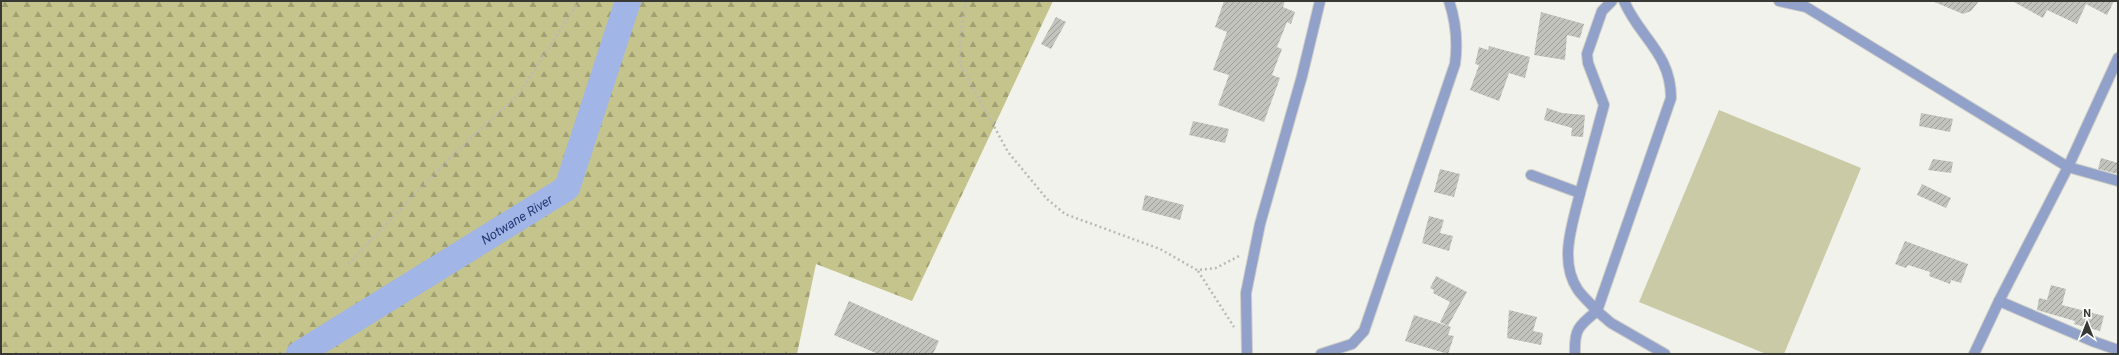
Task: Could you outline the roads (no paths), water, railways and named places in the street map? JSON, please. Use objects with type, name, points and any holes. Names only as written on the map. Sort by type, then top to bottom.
[{"type":"street","points":[[1247,354],[1246,292],[1257,241],[1302,76],[1320,1]]},
{"type":"street","points":[[1320,354],[1352,344],[1364,331],[1455,64],[1458,48],[1456,28],[1449,1]]},
{"type":"street","points":[[1612,1],[1602,11],[1587,54],[1588,63],[1604,105],[1580,193],[1568,246],[1568,266],[1577,289],[1597,311],[1611,323],[1665,354]]},
{"type":"street","points":[[1575,354],[1575,336],[1577,330],[1597,311],[1671,98],[1671,82],[1663,61],[1624,1]]},
{"type":"street","points":[[1779,1],[1806,7],[2068,167],[2118,181]]},
{"type":"street","points":[[1974,354],[1998,301],[2068,167],[2118,58]]},
{"type":"street","points":[[1531,175],[1580,193]]},
{"type":"street","points":[[1998,301],[2092,341],[2118,350]]},
{"type":"waterway","name":"Notwane River","points":[[299,354],[567,188],[628,1]]}]
